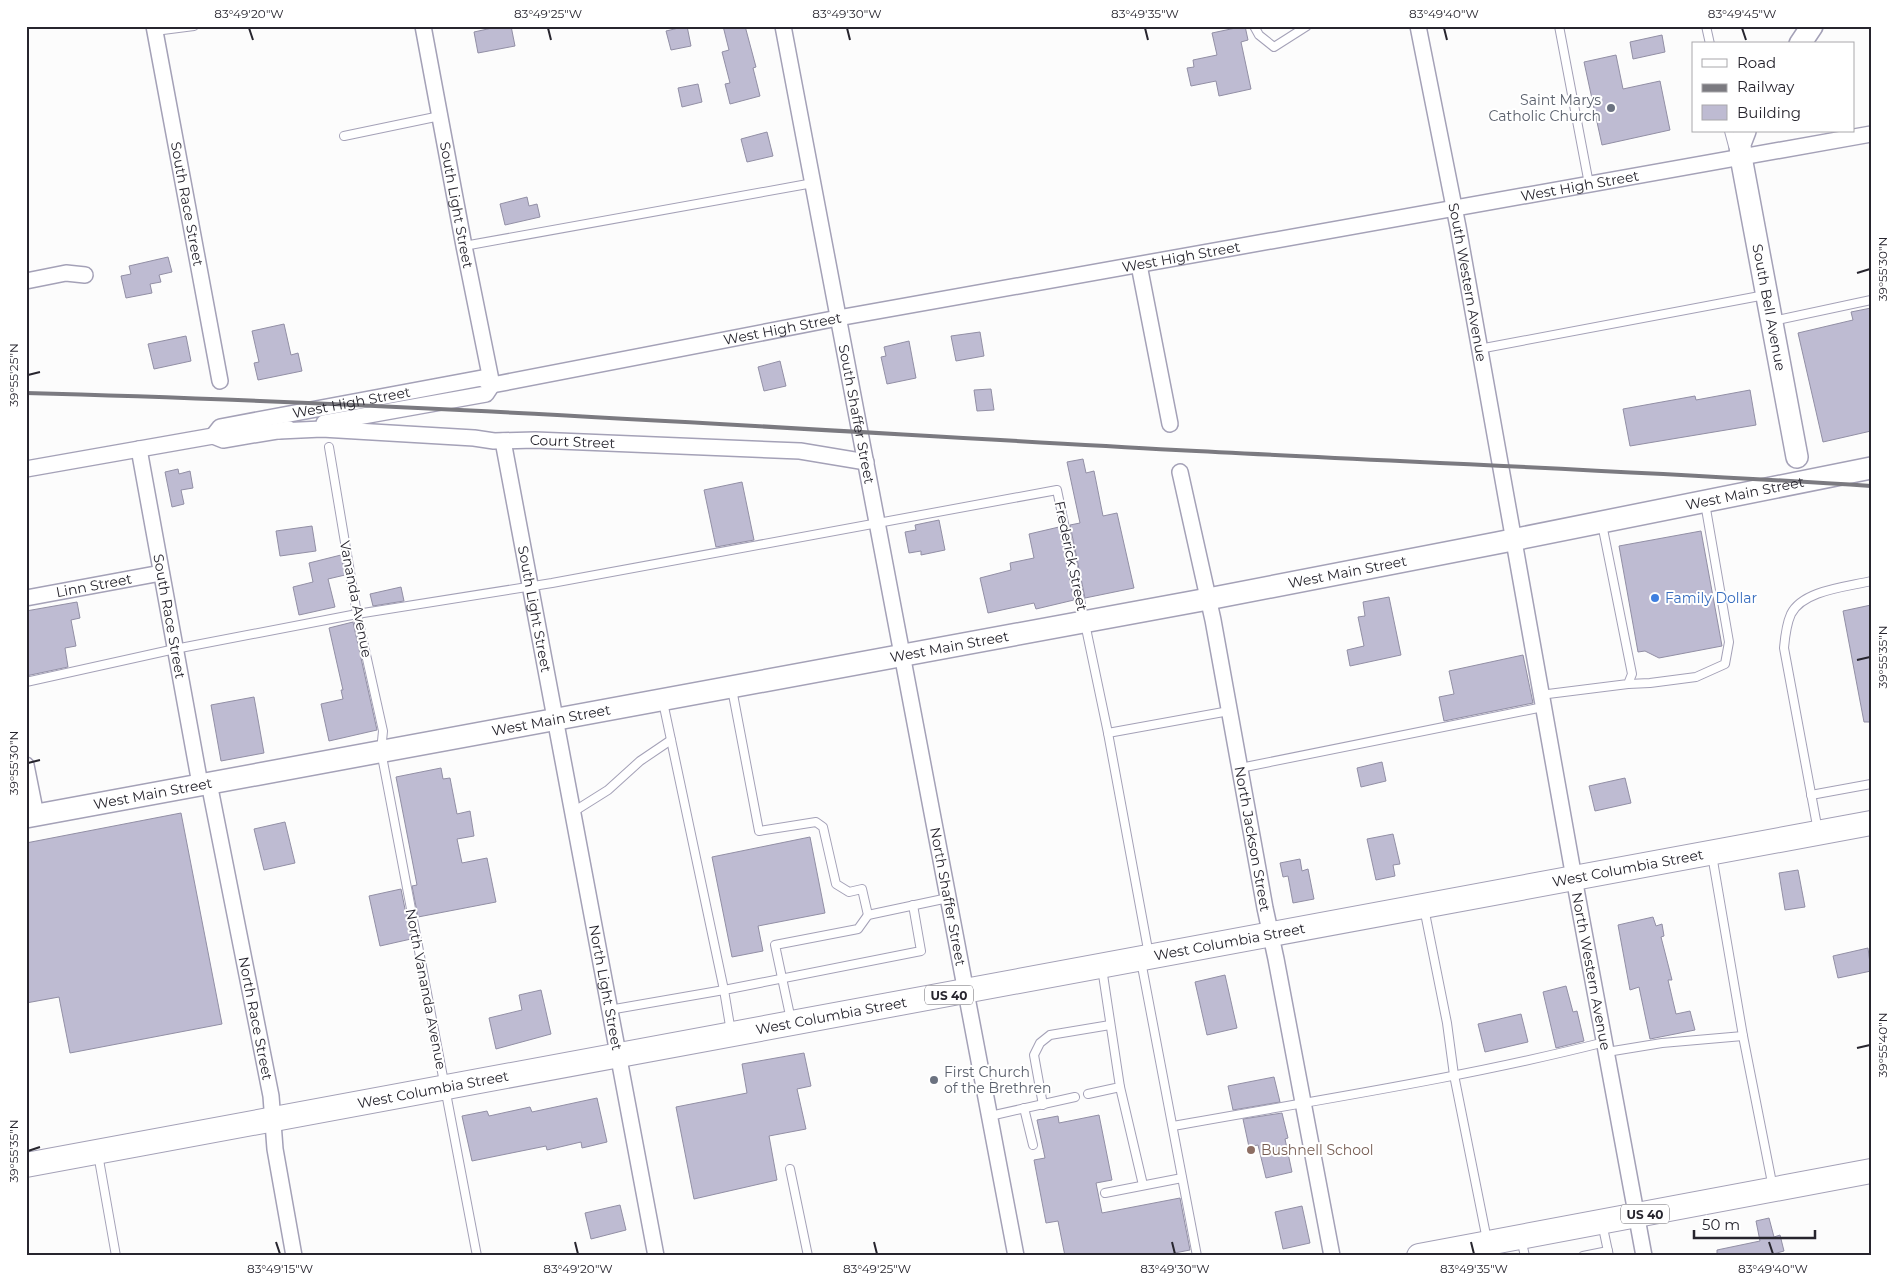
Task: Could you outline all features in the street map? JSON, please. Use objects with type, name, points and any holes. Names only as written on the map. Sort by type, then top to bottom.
[{"type":"main road","name":"West Columbia Street","points":[[26,1165],[1818,833],[1870,828]]},
{"type":"main road","name":"US 40","points":[[1421,1256],[1447,1253],[1487,1243],[1523,1246],[1602,1221],[1871,1171]]},
{"type":"street","name":"South Light Street","points":[[423,26],[492,385]]},
{"type":"street","name":"South Shaffer Street","points":[[783,26],[902,655]]},
{"type":"street","name":"South Western Avenue","points":[[1418,26],[1513,540]]},
{"type":"street","points":[[1801,42],[1812,26]]},
{"type":"street","name":"South Race Street","points":[[154,29],[220,381]]},
{"type":"street","name":"South Bell Avenue","points":[[1745,132],[1740,144],[1738,158],[1772,321],[1797,457]]},
{"type":"street","name":"West High Street","points":[[26,469],[213,436],[223,440],[279,431],[486,394],[492,385],[838,318],[1871,134]]},
{"type":"street","points":[[1139,265],[1170,424]]},
{"type":"street","points":[[26,281],[66,273],[85,275]]},
{"type":"street","name":"West High Street","points":[[213,436],[220,427],[482,378],[492,385]]},
{"type":"street","name":"Court Street","points":[[279,431],[322,429],[503,441],[536,440],[800,451],[866,462]]},
{"type":"street","name":"South Light Street","points":[[503,441],[555,719]]},
{"type":"street","name":"South Race Street","points":[[139,449],[175,649],[205,783]]},
{"type":"street","name":"West Main Street","points":[[31,816],[1208,599],[1871,468]]},
{"type":"street","name":"North Jackson Street","points":[[1180,472],[1208,599],[1332,1256]]},
{"type":"street","name":"North Western Avenue","points":[[1513,540],[1644,1256]]},
{"type":"street","name":"Linn Street","points":[[26,598],[161,573]]},
{"type":"street","name":"North Shaffer Street","points":[[902,655],[1016,1256]]},
{"type":"street","name":"North Light Street","points":[[555,719],[656,1256]]},
{"type":"street","points":[[26,765],[31,816]]},
{"type":"street","name":"North Race Street","points":[[205,783],[271,1096],[275,1149],[294,1256]]},
{"type":"lane","points":[[154,29],[194,26]]},
{"type":"lane","points":[[1254,26],[1259,35],[1274,47],[1308,26]]},
{"type":"lane","points":[[1559,26],[1589,184]]},
{"type":"lane","points":[[1706,26],[1710,42]]},
{"type":"lane","points":[[344,136],[440,116]]},
{"type":"lane","points":[[1729,132],[1738,158]]},
{"type":"lane","points":[[464,246],[812,183]]},
{"type":"lane","points":[[1479,349],[1766,295]]},
{"type":"lane","points":[[1772,321],[1871,300]]},
{"type":"lane","name":"Vananda Avenue","points":[[329,447],[357,614],[383,730],[381,751]]},
{"type":"lane","name":"Frederick Street","points":[[877,524],[1057,490],[1108,733],[1173,1126],[1197,1256]]},
{"type":"lane","points":[[1240,768],[1542,701],[1628,684],[1696,677],[1725,664],[1729,642],[1705,501]]},
{"type":"lane","points":[[1601,522],[1632,666],[1632,674],[1628,684]]},
{"type":"lane","points":[[26,682],[175,649],[357,614],[531,587],[877,524]]},
{"type":"lane","points":[[1818,833],[1784,648],[1786,630],[1791,614],[1800,602],[1816,594],[1871,581]]},
{"type":"lane","points":[[732,687],[759,831],[816,822],[823,826],[836,884],[849,892],[862,889],[868,914],[858,930],[775,945],[792,1024]]},
{"type":"lane","points":[[662,700],[724,990],[731,1035]]},
{"type":"lane","points":[[1108,733],[1229,711]]},
{"type":"lane","points":[[573,812],[608,790],[640,762],[670,740]]},
{"type":"lane","name":"North Vananda Avenue","points":[[381,751],[477,1256]]},
{"type":"lane","points":[[1811,795],[1871,784]]},
{"type":"lane","points":[[1712,853],[1743,1036],[1773,1190]]},
{"type":"lane","points":[[868,914],[948,898]]},
{"type":"lane","points":[[610,1010],[724,990],[922,951],[913,905]]},
{"type":"lane","points":[[1424,906],[1448,1023],[1454,1075],[1487,1243]]},
{"type":"lane","points":[[1102,966],[1120,1087],[1143,1185]]},
{"type":"lane","points":[[1043,1105],[1034,1055],[1040,1042],[1050,1035],[1110,1025]]},
{"type":"lane","points":[[1173,1126],[1548,1056],[1606,1047],[1743,1036]]},
{"type":"lane","points":[[1088,1094],[1120,1087]]},
{"type":"lane","points":[[990,1116],[1075,1097]]},
{"type":"lane","points":[[1024,1108],[1033,1145]]},
{"type":"lane","points":[[97,1152],[116,1256]]},
{"type":"lane","points":[[790,1169],[808,1256]]},
{"type":"lane","points":[[1105,1193],[1182,1178]]},
{"type":"lane","points":[[1583,1256],[1608,1253],[1602,1221]]},
{"type":"building","points":[[501,26],[511,26],[515,46],[478,53],[474,32]]},
{"type":"building","points":[[687,26],[691,46],[671,50],[666,31]]},
{"type":"building","points":[[723,26],[745,26],[756,67],[753,68],[760,96],[730,104],[725,84],[730,83],[722,52],[729,50]]},
{"type":"building","points":[[1245,26],[1248,40],[1241,42],[1251,89],[1219,96],[1216,81],[1191,86],[1187,68],[1194,67],[1193,60],[1217,55],[1212,33]]},
{"type":"building","points":[[1662,35],[1665,52],[1633,59],[1630,42]]},
{"type":"building","name":"Saint Marys Catholic Church","points":[[1616,55],[1623,89],[1660,81],[1670,130],[1602,145],[1584,62]]},
{"type":"building","points":[[698,84],[702,102],[682,107],[678,88]]},
{"type":"building","points":[[767,132],[773,156],[747,162],[741,139]]},
{"type":"building","points":[[527,197],[529,206],[537,204],[540,217],[505,225],[500,204]]},
{"type":"building","points":[[168,257],[172,272],[159,275],[161,282],[150,284],[152,293],[126,298],[121,276],[131,274],[129,266]]},
{"type":"building","points":[[1871,308],[1871,431],[1823,442],[1798,333],[1853,320],[1851,312]]},
{"type":"building","points":[[284,324],[291,355],[298,353],[302,371],[258,380],[254,363],[259,362],[252,331]]},
{"type":"building","points":[[980,332],[984,356],[956,361],[951,336]]},
{"type":"building","points":[[186,336],[191,361],[154,369],[148,344]]},
{"type":"building","points":[[909,341],[916,378],[887,384],[881,357],[886,356],[884,347]]},
{"type":"building","points":[[780,361],[786,386],[764,391],[758,367]]},
{"type":"building","points":[[991,389],[994,410],[977,411],[974,390]]},
{"type":"building","points":[[1750,390],[1756,425],[1630,446],[1623,409],[1695,396],[1696,400]]},
{"type":"building","points":[[1083,459],[1086,473],[1094,471],[1103,516],[1117,513],[1134,588],[1085,598],[1070,525],[1080,523],[1067,462]]},
{"type":"building","points":[[178,469],[179,474],[190,471],[193,488],[181,490],[184,504],[172,507],[165,472]]},
{"type":"building","points":[[742,482],[754,540],[716,547],[704,490]]},
{"type":"building","points":[[939,520],[945,550],[921,555],[921,551],[909,553],[905,532],[916,530],[915,525]]},
{"type":"building","points":[[312,526],[316,551],[280,556],[276,531]]},
{"type":"building","points":[[1059,527],[1074,600],[1036,609],[1034,603],[988,613],[980,578],[1011,570],[1010,563],[1034,558],[1029,534]]},
{"type":"building","points":[[1701,531],[1722,646],[1659,658],[1645,651],[1638,652],[1619,546]]},
{"type":"building","points":[[341,555],[345,575],[328,579],[335,607],[299,615],[293,587],[313,582],[309,563]]},
{"type":"building","points":[[401,587],[404,601],[373,606],[370,594]]},
{"type":"building","points":[[1389,597],[1401,655],[1350,666],[1347,650],[1364,646],[1358,617],[1365,616],[1363,602]]},
{"type":"building","points":[[77,602],[80,618],[71,620],[76,646],[65,648],[68,667],[26,676],[26,611]]},
{"type":"building","points":[[1871,605],[1871,722],[1864,722],[1843,611]]},
{"type":"building","points":[[353,622],[377,730],[329,741],[321,704],[343,699],[341,690],[343,690],[329,628]]},
{"type":"building","points":[[1523,655],[1533,703],[1444,721],[1439,697],[1454,694],[1449,671]]},
{"type":"building","points":[[254,697],[264,753],[221,761],[211,705]]},
{"type":"building","points":[[1382,762],[1386,781],[1361,787],[1357,768]]},
{"type":"building","points":[[441,768],[443,779],[450,778],[457,814],[470,811],[474,836],[457,839],[462,863],[487,858],[496,902],[418,917],[412,886],[417,885],[396,777]]},
{"type":"building","points":[[1625,778],[1631,803],[1595,811],[1589,786]]},
{"type":"building","points":[[181,813],[222,1024],[70,1053],[59,997],[26,1003],[26,843]]},
{"type":"building","points":[[285,822],[295,863],[264,870],[254,829]]},
{"type":"building","points":[[1393,834],[1400,864],[1393,865],[1395,876],[1376,880],[1367,839]]},
{"type":"building","points":[[810,837],[825,913],[758,926],[763,951],[732,957],[712,857]]},
{"type":"building","points":[[1300,859],[1302,871],[1308,869],[1314,899],[1293,903],[1288,876],[1283,877],[1280,863]]},
{"type":"building","points":[[1798,870],[1805,907],[1785,910],[1779,873]]},
{"type":"building","points":[[401,889],[411,939],[380,946],[369,896]]},
{"type":"building","points":[[1653,917],[1656,926],[1662,924],[1664,936],[1661,937],[1672,980],[1668,980],[1676,1014],[1690,1011],[1695,1030],[1650,1039],[1639,987],[1630,990],[1618,925]]},
{"type":"building","points":[[1868,948],[1871,971],[1838,978],[1833,956]]},
{"type":"building","points":[[1225,975],[1237,1028],[1207,1035],[1195,982]]},
{"type":"building","points":[[1566,986],[1573,1012],[1577,1011],[1584,1041],[1556,1048],[1543,992]]},
{"type":"building","points":[[541,990],[551,1034],[496,1049],[489,1018],[522,1010],[519,995]]},
{"type":"building","points":[[1521,1014],[1528,1042],[1485,1052],[1478,1024]]},
{"type":"building","points":[[804,1053],[811,1086],[797,1089],[806,1129],[769,1136],[777,1180],[694,1199],[676,1107],[747,1093],[742,1064]]},
{"type":"building","points":[[1274,1077],[1280,1102],[1233,1110],[1228,1086]]},
{"type":"building","points":[[597,1098],[607,1142],[582,1148],[581,1142],[547,1150],[546,1146],[472,1161],[462,1116],[487,1111],[489,1116],[530,1107],[532,1112]]},
{"type":"building","points":[[1282,1113],[1288,1138],[1285,1139],[1292,1172],[1266,1178],[1258,1145],[1249,1147],[1243,1119]]},
{"type":"building","points":[[1099,1115],[1112,1180],[1096,1183],[1102,1213],[1180,1198],[1190,1250],[1159,1256],[1065,1256],[1058,1221],[1046,1223],[1034,1160],[1045,1158],[1037,1120],[1058,1116],[1059,1123]]},
{"type":"building","points":[[620,1205],[626,1230],[591,1239],[585,1213]]},
{"type":"building","points":[[1302,1206],[1310,1243],[1283,1249],[1275,1212]]},
{"type":"building","points":[[1769,1218],[1774,1237],[1780,1235],[1784,1251],[1766,1256],[1717,1256],[1717,1250],[1760,1241],[1756,1221]]},
{"type":"railway","points":[[26,393],[170,397],[458,410],[1871,486]]},
{"type":"place","name":"Saint Marys Catholic Church","points":[[1611,108]]},
{"type":"place","name":"Family Dollar","points":[[1655,598]]},
{"type":"place","name":"First Church of the Brethren","points":[[934,1080]]},
{"type":"place","name":"Bushnell School","points":[[1251,1150]]}]
